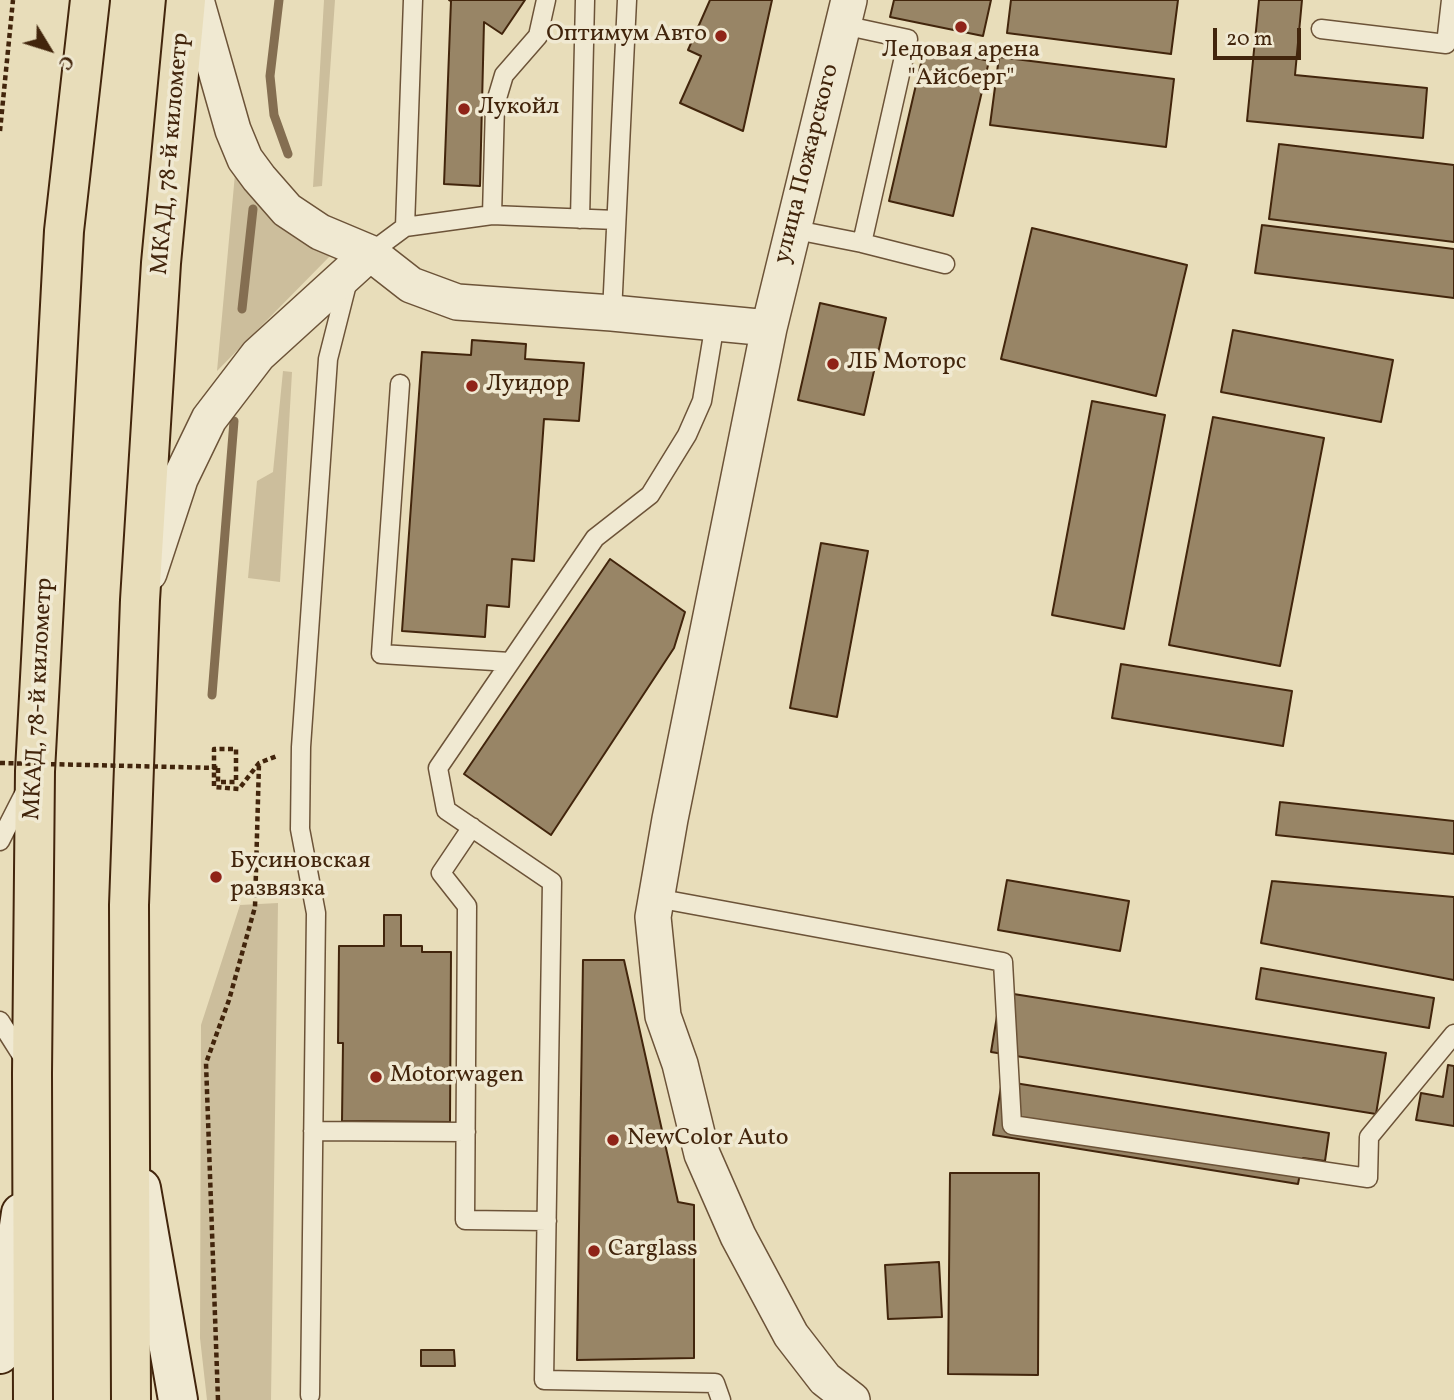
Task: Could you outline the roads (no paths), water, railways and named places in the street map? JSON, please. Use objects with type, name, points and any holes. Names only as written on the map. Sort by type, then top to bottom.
[{"type":"highway","name":"МКАД, 78-й километр","points":[[33,1400],[32,1073],[18,767],[64,231],[90,0]]},
{"type":"highway","name":"МКАД, 78-й километр","points":[[131,1400],[129,905],[140,600],[161,263],[186,0]]},
{"type":"main road","points":[[128,1116],[178,1400]]},
{"type":"main road","points":[[0,1354],[32,1139]]},
{"type":"street","points":[[196,0],[233,130],[245,159],[258,178],[288,210],[360,261],[411,285],[457,302],[769,328]]},
{"type":"street","name":"улица Пожарского","points":[[846,13],[791,229],[769,328],[670,820],[653,918],[663,1016],[680,1064],[702,1154],[738,1236],[791,1335],[825,1379],[852,1400]]},
{"type":"street","points":[[140,600],[180,479],[209,419],[258,355],[360,261]]},
{"type":"lane","points":[[405,227],[413,0]]},
{"type":"lane","points":[[492,215],[495,105],[503,75],[538,36],[546,0]]},
{"type":"lane","points":[[580,219],[585,0]]},
{"type":"lane","points":[[612,313],[627,0]]},
{"type":"lane","points":[[1321,29],[1446,44],[1451,0]]},
{"type":"lane","points":[[846,13],[908,39],[862,243]]},
{"type":"lane","points":[[310,1395],[316,913],[300,829],[301,747],[328,359],[360,261],[405,227],[492,215],[616,220]]},
{"type":"lane","points":[[791,229],[945,264]]},
{"type":"lane","points":[[715,323],[702,401],[687,436],[650,495],[595,538],[439,768],[446,810],[552,882],[544,1381],[715,1383],[722,1400]]},
{"type":"lane","points":[[400,384],[381,654],[510,662]]},
{"type":"lane","points":[[0,841],[18,767]]},
{"type":"lane","points":[[472,827],[441,873],[467,906],[465,1220],[547,1221]]},
{"type":"lane","points":[[656,898],[1003,962],[1012,1125],[1368,1178],[1369,1137],[1454,1034]]},
{"type":"lane","points":[[0,1021],[32,1073]]},
{"type":"lane","points":[[313,1131],[466,1132]]},
{"type":"waterway","points":[[279,0],[270,76],[274,115],[288,154]]},
{"type":"waterway","points":[[242,309],[253,209]]},
{"type":"waterway","points":[[212,695],[234,421]]},
{"type":"place","name":"Ледовая арена \"Айсберг\"","points":[[961,27]]},
{"type":"place","name":"Оптимум Авто","points":[[721,36]]},
{"type":"place","name":"Лукойл","points":[[464,109]]},
{"type":"place","name":"ЛБ Моторс","points":[[833,364]]},
{"type":"place","name":"Луидор","points":[[472,386]]},
{"type":"place","name":"Бусиновская развязка","points":[[216,877]]},
{"type":"place","name":"Motorwagen","points":[[376,1077]]},
{"type":"place","name":"NewColor Auto","points":[[613,1140]]},
{"type":"place","name":"Carglass","points":[[594,1251]]}]
